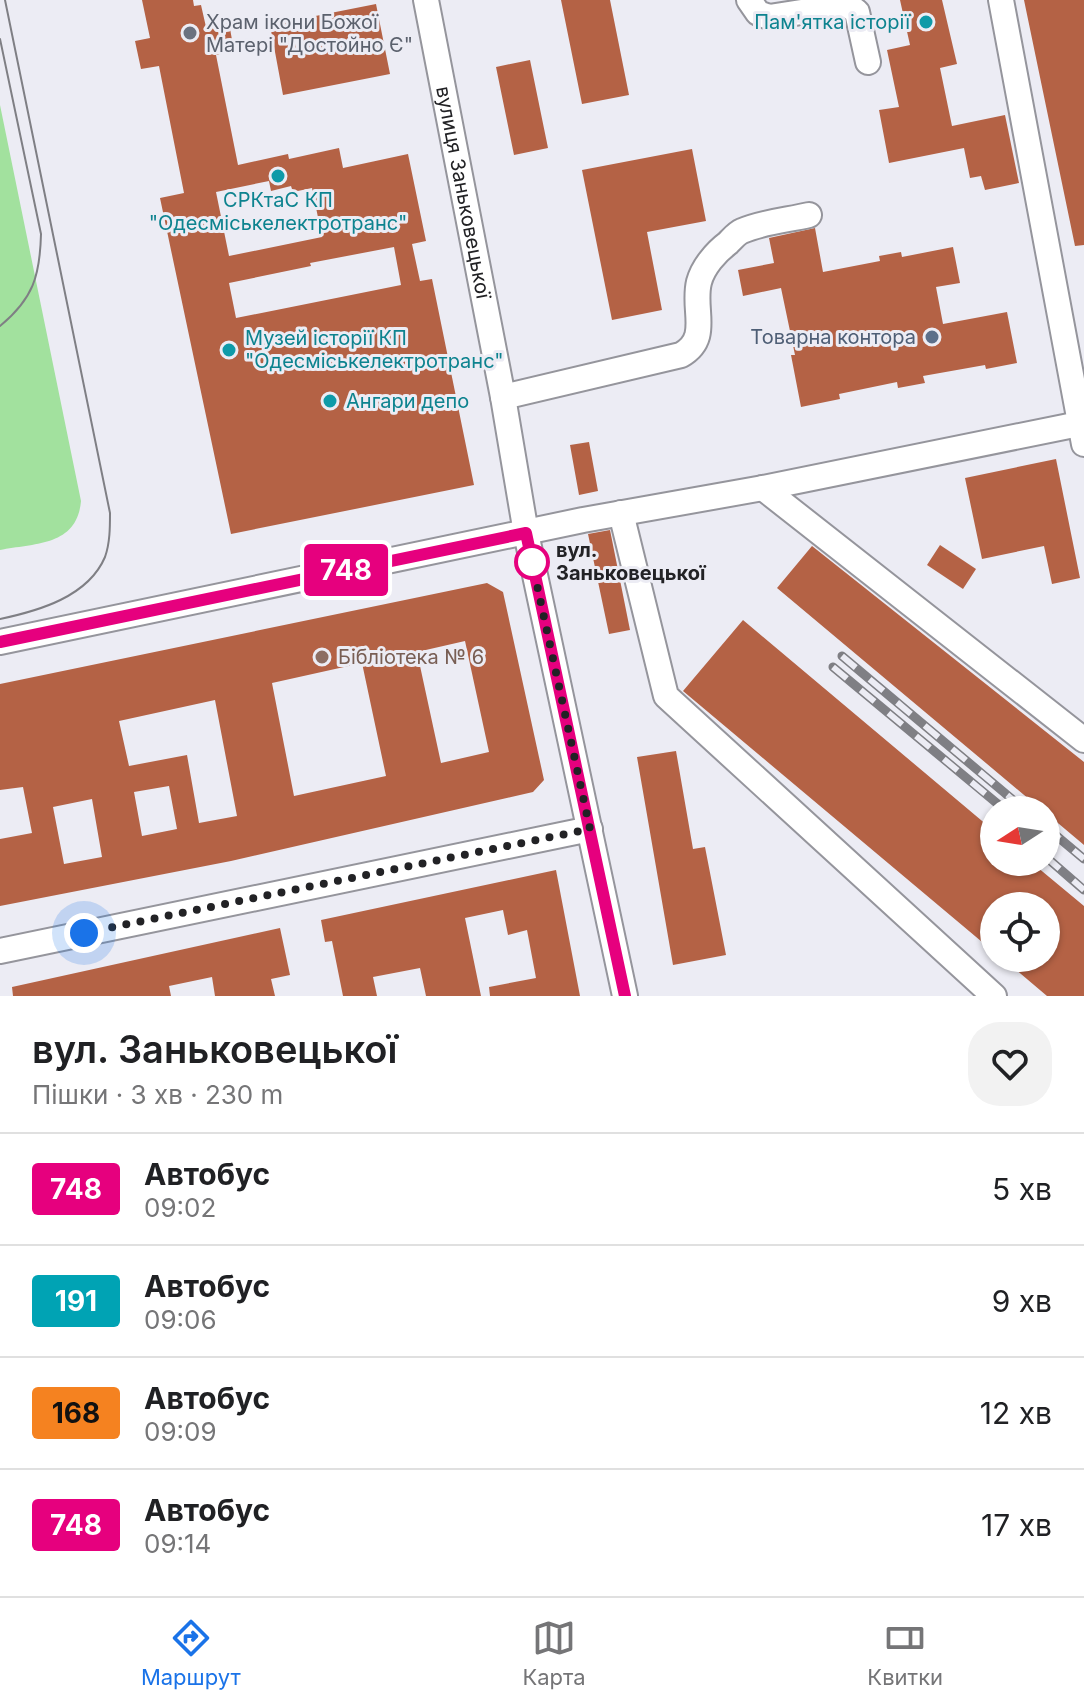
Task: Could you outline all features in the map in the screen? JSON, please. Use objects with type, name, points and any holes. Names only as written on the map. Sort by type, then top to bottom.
[{"type":"street","name":"вулиця Заньковецької","points":[[426,0],[503,397],[526,533],[625,996]]},
{"type":"street","points":[[749,0],[758,13],[769,17],[848,5],[857,12],[868,62]]},
{"type":"street","points":[[0,642],[621,513],[1082,434],[1001,0]]},
{"type":"street","points":[[503,397],[681,355],[692,349],[699,334],[699,282],[720,249],[741,231],[809,215]]},
{"type":"street","points":[[763,488],[1084,740]]},
{"type":"street","points":[[621,513],[666,696],[994,996]]},
{"type":"street","points":[[0,951],[590,829]]},
{"type":"green space","points":[[0,105],[81,501],[72,527],[63,534],[52,540],[0,550]]},
{"type":"building","name":"Ангари депо","points":[[142,0],[193,0],[194,6],[201,5],[206,27],[229,23],[234,51],[216,55],[238,165],[288,154],[289,159],[339,148],[343,168],[408,154],[426,241],[412,244],[420,281],[432,279],[474,485],[231,534],[160,198],[184,193],[159,66],[141,69],[135,41],[150,38]],"holes":[[[269,181],[271,191],[291,186],[293,192],[312,188],[322,237],[229,256],[216,192]],[[394,247],[401,285],[236,318],[229,283]]]},
{"type":"building","points":[[561,0],[610,0],[629,95],[582,104]]},
{"type":"building","points":[[900,0],[942,0],[957,64],[940,68],[952,126],[1005,115],[1019,183],[985,190],[981,176],[970,178],[964,148],[889,163],[879,110],[899,107],[887,50],[910,45]]},
{"type":"building","points":[[1024,0],[1084,0],[1084,245],[1075,246]]},
{"type":"building","points":[[376,4],[390,74],[283,95],[270,25]]},
{"type":"building","points":[[530,60],[548,148],[514,155],[496,67]]},
{"type":"building","points":[[692,149],[706,221],[647,232],[662,310],[612,320],[582,170]]},
{"type":"building","name":"Товарна контора","points":[[815,228],[823,272],[880,261],[879,256],[901,252],[902,257],[953,247],[960,283],[936,287],[943,324],[1007,312],[1017,363],[986,369],[985,365],[923,376],[925,383],[898,388],[897,382],[839,394],[840,399],[801,407],[791,355],[795,355],[781,288],[743,296],[738,270],[774,263],[769,238]]},
{"type":"building","points":[[589,442],[598,491],[579,495],[570,445]]},
{"type":"building","points":[[1056,459],[1080,578],[1052,584],[1044,546],[982,559],[965,478]]},
{"type":"building","points":[[610,530],[630,630],[609,634],[588,534]]},
{"type":"building","points":[[940,545],[976,569],[963,589],[927,565]]},
{"type":"building","points":[[812,546],[1084,762],[1084,845],[1060,825],[1060,796],[1025,796],[777,588]]},
{"type":"building","points":[[487,583],[503,592],[544,780],[533,792],[231,861],[0,906],[0,839],[32,833],[23,787],[0,790],[0,684]],"holes":[[[465,641],[489,752],[441,763],[417,652]],[[362,663],[386,776],[294,796],[272,683]],[[215,700],[237,816],[199,823],[187,755],[129,766],[119,721]],[[169,786],[177,829],[142,836],[134,792]],[[92,799],[102,857],[64,864],[53,807]]]},
{"type":"building","points":[[743,620],[980,819],[980,876],[1048,876],[1084,906],[1084,996],[1047,996],[1019,972],[1060,972],[1060,892],[980,892],[980,940],[683,691]]},
{"type":"building","points":[[676,751],[693,849],[705,847],[726,955],[673,965],[637,757]]},
{"type":"building","points":[[556,870],[580,996],[490,996],[489,987],[536,978],[527,930],[508,935],[503,910],[465,918],[481,996],[426,996],[420,968],[373,977],[377,996],[343,996],[332,941],[325,942],[321,920]]},
{"type":"building","points":[[280,928],[290,975],[271,979],[275,996],[215,996],[212,977],[169,986],[171,996],[13,996],[12,987]]},
{"type":"tram line","points":[[0,619],[60,600],[87,582],[105,557],[110,518],[5,0]]},
{"type":"tram line","points":[[0,39],[41,234],[39,262],[32,286],[20,306],[0,326]]},
{"type":"railway","points":[[842,656],[1008,796]]},
{"type":"railway","points":[[833,667],[988,796]]},
{"type":"railway","points":[[1060,839],[1084,859]]},
{"type":"railway","points":[[1060,869],[1084,890]]},
{"type":"bus line","name":"748","points":[[0,642],[526,533],[625,996]]},
{"type":"place","name":"Пам'ятка історії","points":[[926,22]]},
{"type":"place","name":"Храм ікони Божої Матері \"Достойно Є\"","points":[[190,33]]},
{"type":"place","name":"СРКтаС КП \"Одесміськелектротранс\"","points":[[278,176]]},
{"type":"place","name":"Товарна контора","points":[[932,337]]},
{"type":"place","name":"Музей історії КП \"Одесміськелектротранс\"","points":[[229,350]]},
{"type":"place","name":"Ангари депо","points":[[330,401]]},
{"type":"place","name":"вул. Заньковецької","points":[[532,562]]},
{"type":"place","name":"Бібліотека № 6","points":[[322,657]]},
{"type":"route","points":[[84,933],[590,829],[532,562]]}]
